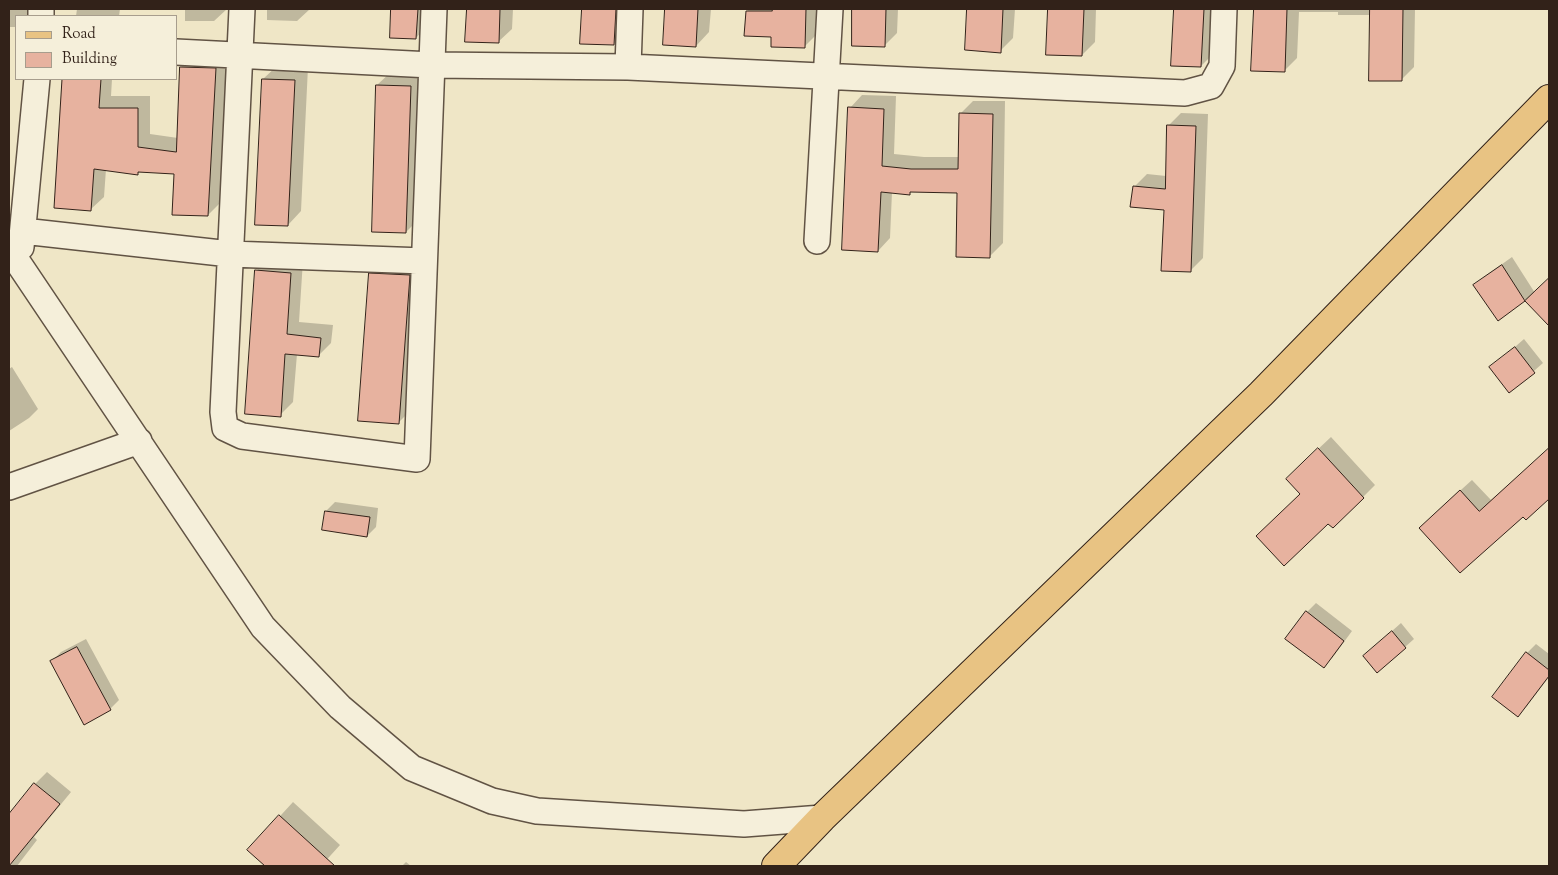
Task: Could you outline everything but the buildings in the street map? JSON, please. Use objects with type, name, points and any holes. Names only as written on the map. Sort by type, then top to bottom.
[{"type":"main road","points":[[776,866],[822,818],[1261,394],[1549,99]]},
{"type":"street","points":[[242,9],[223,412],[225,428],[242,436],[417,459],[434,9]]},
{"type":"street","points":[[628,67],[630,9]]},
{"type":"street","points":[[817,241],[830,9]]},
{"type":"street","points":[[178,52],[431,65],[628,67],[1185,93],[1211,86],[1222,66],[1224,9]]},
{"type":"street","points":[[37,80],[17,246],[139,441],[263,627],[340,707],[412,768],[492,801],[537,811],[744,824],[822,818]]},
{"type":"street","points":[[17,246],[424,262]]},
{"type":"street","points":[[9,487],[139,441]]}]
